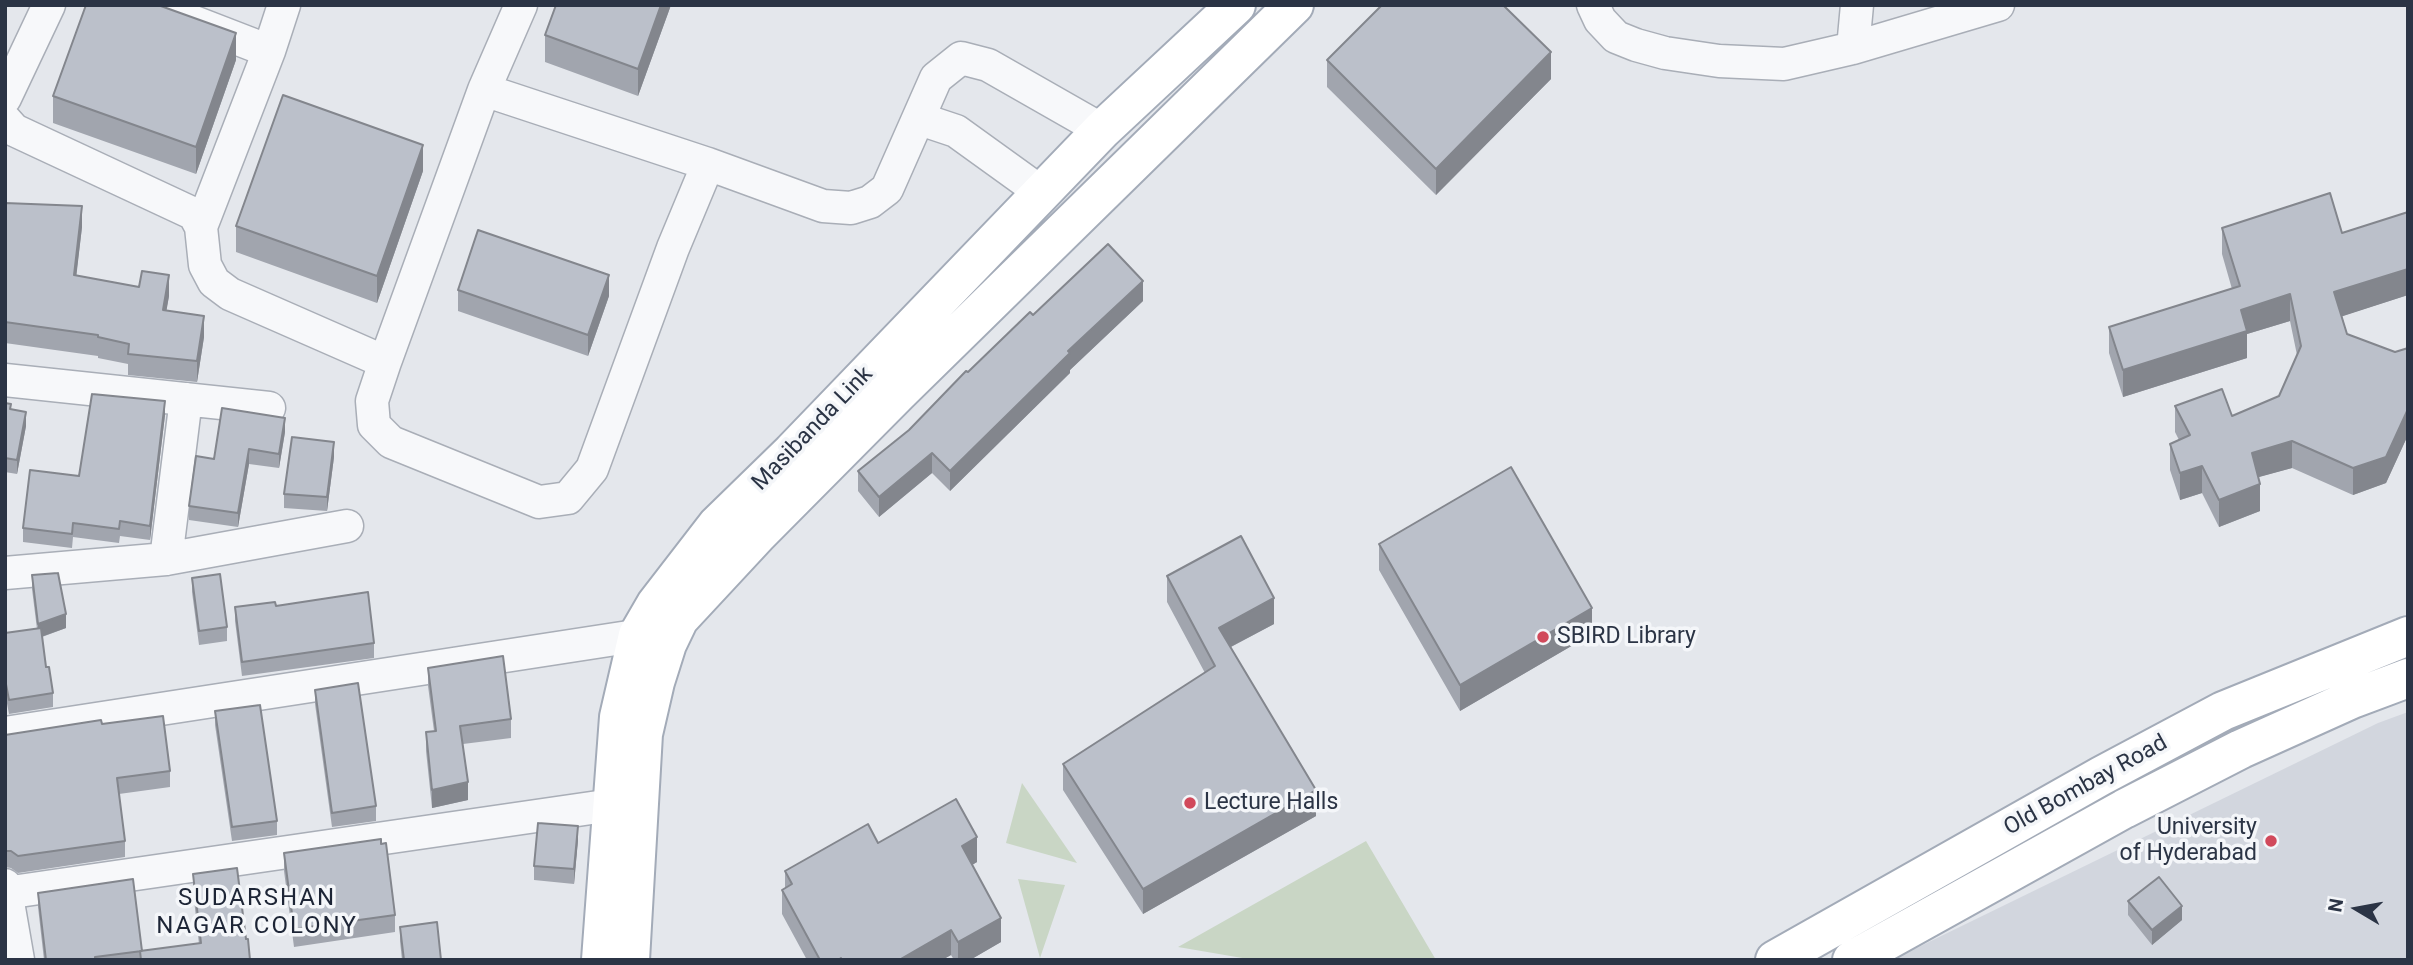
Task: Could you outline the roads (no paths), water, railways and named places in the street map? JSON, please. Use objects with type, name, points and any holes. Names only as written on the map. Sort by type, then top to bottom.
[{"type":"main road","name":"Masibanda Link","points":[[601,960],[619,717],[656,633],[656,604],[717,526],[760,508],[1042,193],[1102,130],[1236,5]]},
{"type":"main road","points":[[760,508],[898,393],[1294,5]]},
{"type":"main road","points":[[630,960],[643,734],[655,682],[656,633]]},
{"type":"main road","name":"Old Bombay Road","points":[[1775,960],[2101,776],[2223,711],[2408,636]]},
{"type":"main road","name":"Old Bombay Road","points":[[1852,960],[2123,809],[2241,749],[2352,699],[2408,678]]},
{"type":"street","points":[[5,98],[49,5]]},
{"type":"street","points":[[150,5],[269,51]]},
{"type":"street","points":[[201,228],[284,5]]},
{"type":"street","points":[[521,5],[484,90],[372,401],[373,425],[391,442],[540,502],[568,498],[592,469],[673,248],[708,164]]},
{"type":"street","points":[[1593,5],[1600,20],[1616,37],[1636,46],[1719,61],[1784,64],[1853,48],[1998,5]]},
{"type":"street","points":[[1853,48],[1857,5]]},
{"type":"street","points":[[484,90],[708,164],[823,206],[851,208],[870,202],[887,189],[936,78],[961,58],[988,65],[1102,130]]},
{"type":"street","points":[[920,119],[956,131],[1042,193]]},
{"type":"street","points":[[5,120],[15,130],[194,214],[201,228],[205,265],[214,282],[230,294],[385,362]]},
{"type":"street","points":[[5,380],[269,408]]},
{"type":"street","points":[[166,559],[186,399]]},
{"type":"street","points":[[5,573],[166,559],[347,526]]},
{"type":"street","points":[[5,733],[656,633]]},
{"type":"street","points":[[18,960],[6,890],[612,805]]},
{"type":"place","name":"SBIRD Library","points":[[1543,637]]},
{"type":"place","name":"Lecture Halls","points":[[1190,803]]},
{"type":"place","name":"University of Hyderabad","points":[[2271,841]]},
{"type":"district","name":"SUDARSHAN NAGAR COLONY","points":[[257,913]]}]
